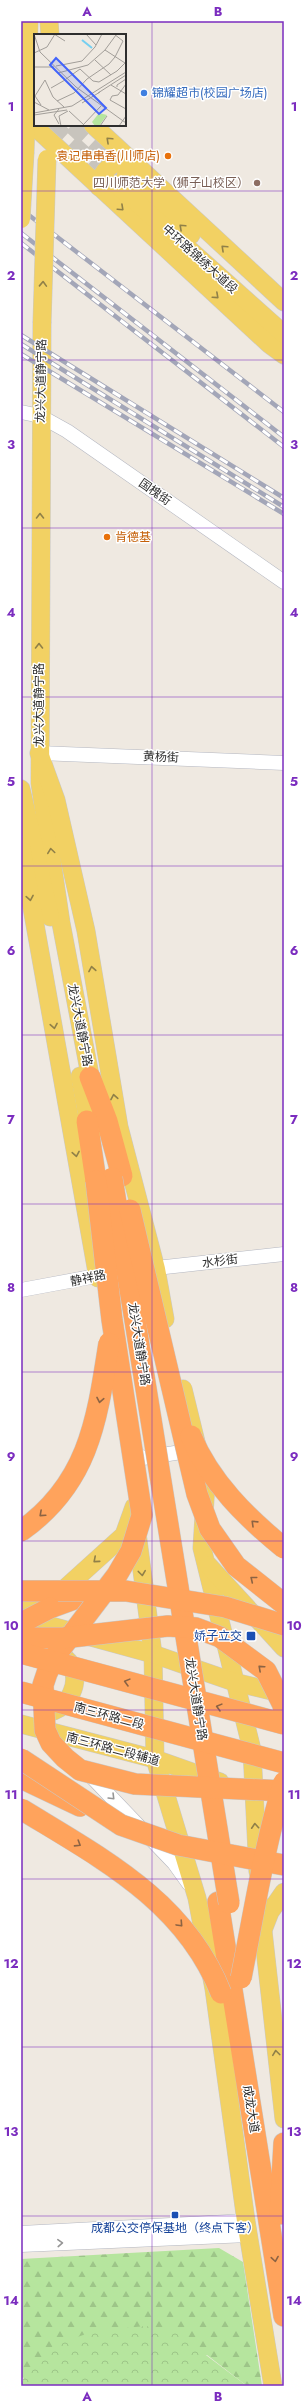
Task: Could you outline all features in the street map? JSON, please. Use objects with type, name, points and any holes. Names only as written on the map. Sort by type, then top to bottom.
[{"type":"highway","points":[[90,1078],[107,1121],[112,1320],[142,1515],[131,1551],[121,1569],[56,1655],[47,1673],[43,1685],[45,1730],[51,1743],[80,1770],[128,1782],[284,1791]]},
{"type":"highway","points":[[87,1121],[109,1179],[175,1397],[197,1494],[210,1529],[236,1566],[284,1604]]},
{"type":"highway","name":"龙兴大道静宁路","points":[[109,1179],[224,1902]]},
{"type":"highway","points":[[21,1531],[56,1502],[73,1475],[90,1441],[100,1402],[112,1320]]},
{"type":"highway","points":[[175,1397],[194,1444],[221,1487],[255,1524],[284,1548]]},
{"type":"highway","points":[[21,1591],[126,1591],[225,1607],[284,1625]]},
{"type":"highway","points":[[21,1623],[64,1602],[98,1591]]},
{"type":"highway","points":[[21,1638],[63,1638],[168,1626],[196,1628],[220,1637],[266,1672],[283,1705],[284,1715]]},
{"type":"highway","points":[[21,1654],[284,1724]]},
{"type":"highway","name":"南三环路二段","points":[[21,1692],[284,1763]]},
{"type":"highway","points":[[21,1759],[121,1825]]},
{"type":"highway","points":[[21,1778],[121,1825],[178,1845],[281,1864]]},
{"type":"highway","points":[[241,1978],[261,1875],[275,1812],[284,1782]]},
{"type":"highway","points":[[21,1799],[54,1829]]},
{"type":"highway","points":[[21,1809],[122,1872],[160,1902],[192,1937],[214,1974],[222,1993],[233,2042],[245,2132],[274,2216]]},
{"type":"highway","name":"成龙大道","points":[[224,1902],[241,1978],[274,2216],[284,2316]]},
{"type":"highway","name":"成龙大道","points":[[224,1902],[274,2216],[284,2241]]},
{"type":"highway","points":[[274,2216],[284,2143]]},
{"type":"main road","points":[[21,219],[25,152],[24,117],[28,64],[29,21]]},
{"type":"main road","points":[[49,21],[50,34]]},
{"type":"main road","points":[[24,117],[34,123]]},
{"type":"main road","points":[[38,126],[118,176],[284,302]]},
{"type":"main road","points":[[93,126],[118,176],[213,293],[284,354]]},
{"type":"main road","name":"龙兴大道静宁路","points":[[48,132],[40,416],[40,783],[61,924],[90,1078]]},
{"type":"main road","name":"中环路锦绣大道段","points":[[118,176],[269,308],[284,319]]},
{"type":"main road","name":"中环路锦绣大道段","points":[[118,176],[284,334]]},
{"type":"main road","points":[[39,753],[56,800],[86,931],[119,1127],[156,1269],[166,1326],[206,1483],[202,1548],[252,1750],[252,1793],[262,1934],[284,2120]]},
{"type":"main road","name":"龙兴大道静宁路","points":[[21,789],[55,938],[87,1121]]},
{"type":"main road","points":[[21,846],[98,1276],[121,1436],[134,1507],[153,1654],[155,1759],[197,1898],[214,1989],[247,2228],[273,2386]]},
{"type":"main road","points":[[21,1605],[30,1606],[46,1603],[60,1592],[124,1536],[134,1507]]},
{"type":"main road","points":[[202,1548],[209,1568],[284,1648]]},
{"type":"main road","points":[[21,1619],[34,1620],[153,1654],[234,1682],[284,1694]]},
{"type":"main road","points":[[21,1619],[50,1638],[73,1667],[74,1690],[62,1707],[21,1724]]},
{"type":"main road","name":"南三环路二段辅道","points":[[21,1724],[155,1759],[252,1793],[284,1802]]},
{"type":"main road","points":[[262,1934],[270,1912],[284,1892]]},
{"type":"street","name":"国槐街","points":[[21,412],[40,416],[67,431],[284,582]]},
{"type":"street","name":"黄杨街","points":[[39,753],[284,763]]},
{"type":"street","name":"水杉街","points":[[156,1269],[284,1254]]},
{"type":"street","name":"静祥路","points":[[21,1290],[129,1269],[156,1269]]},
{"type":"street","points":[[121,1436],[132,1452],[143,1458],[198,1449]]},
{"type":"street","points":[[44,1731],[113,1798],[174,1862],[197,1898]]},
{"type":"street","points":[[21,2233],[247,2228]]},
{"type":"street","points":[[21,2245],[247,2228]]},
{"type":"green space","points":[[219,2248],[243,2262],[262,2386],[247,2386],[207,2355],[21,2378],[21,2259]]},
{"type":"green space","points":[[146,2326],[174,2331],[247,2386],[21,2386],[24,2377],[53,2346],[94,2331]]},
{"type":"tunnel","points":[[52,126],[116,184]]},
{"type":"tunnel","points":[[73,126],[125,174]]},
{"type":"railway","points":[[21,209],[284,412]]},
{"type":"railway","points":[[21,233],[284,437]]},
{"type":"railway","points":[[21,243],[284,447]]},
{"type":"railway","points":[[21,335],[284,498]]},
{"type":"railway","points":[[21,344],[284,507]]},
{"type":"railway","points":[[21,354],[284,514]]},
{"type":"place","name":"锦耀超市(校园广场店)","points":[[144,93]]},
{"type":"place","name":"袁记串串香(川师店)","points":[[168,156]]},
{"type":"place","name":"四川师范大学（狮子山校区）","points":[[257,183]]},
{"type":"place","name":"肯德基","points":[[107,537]]},
{"type":"place","name":"娇子立交","points":[[251,1636]]},
{"type":"place","name":"成都公交停保基地（终点下客）","points":[[175,2215]]}]
